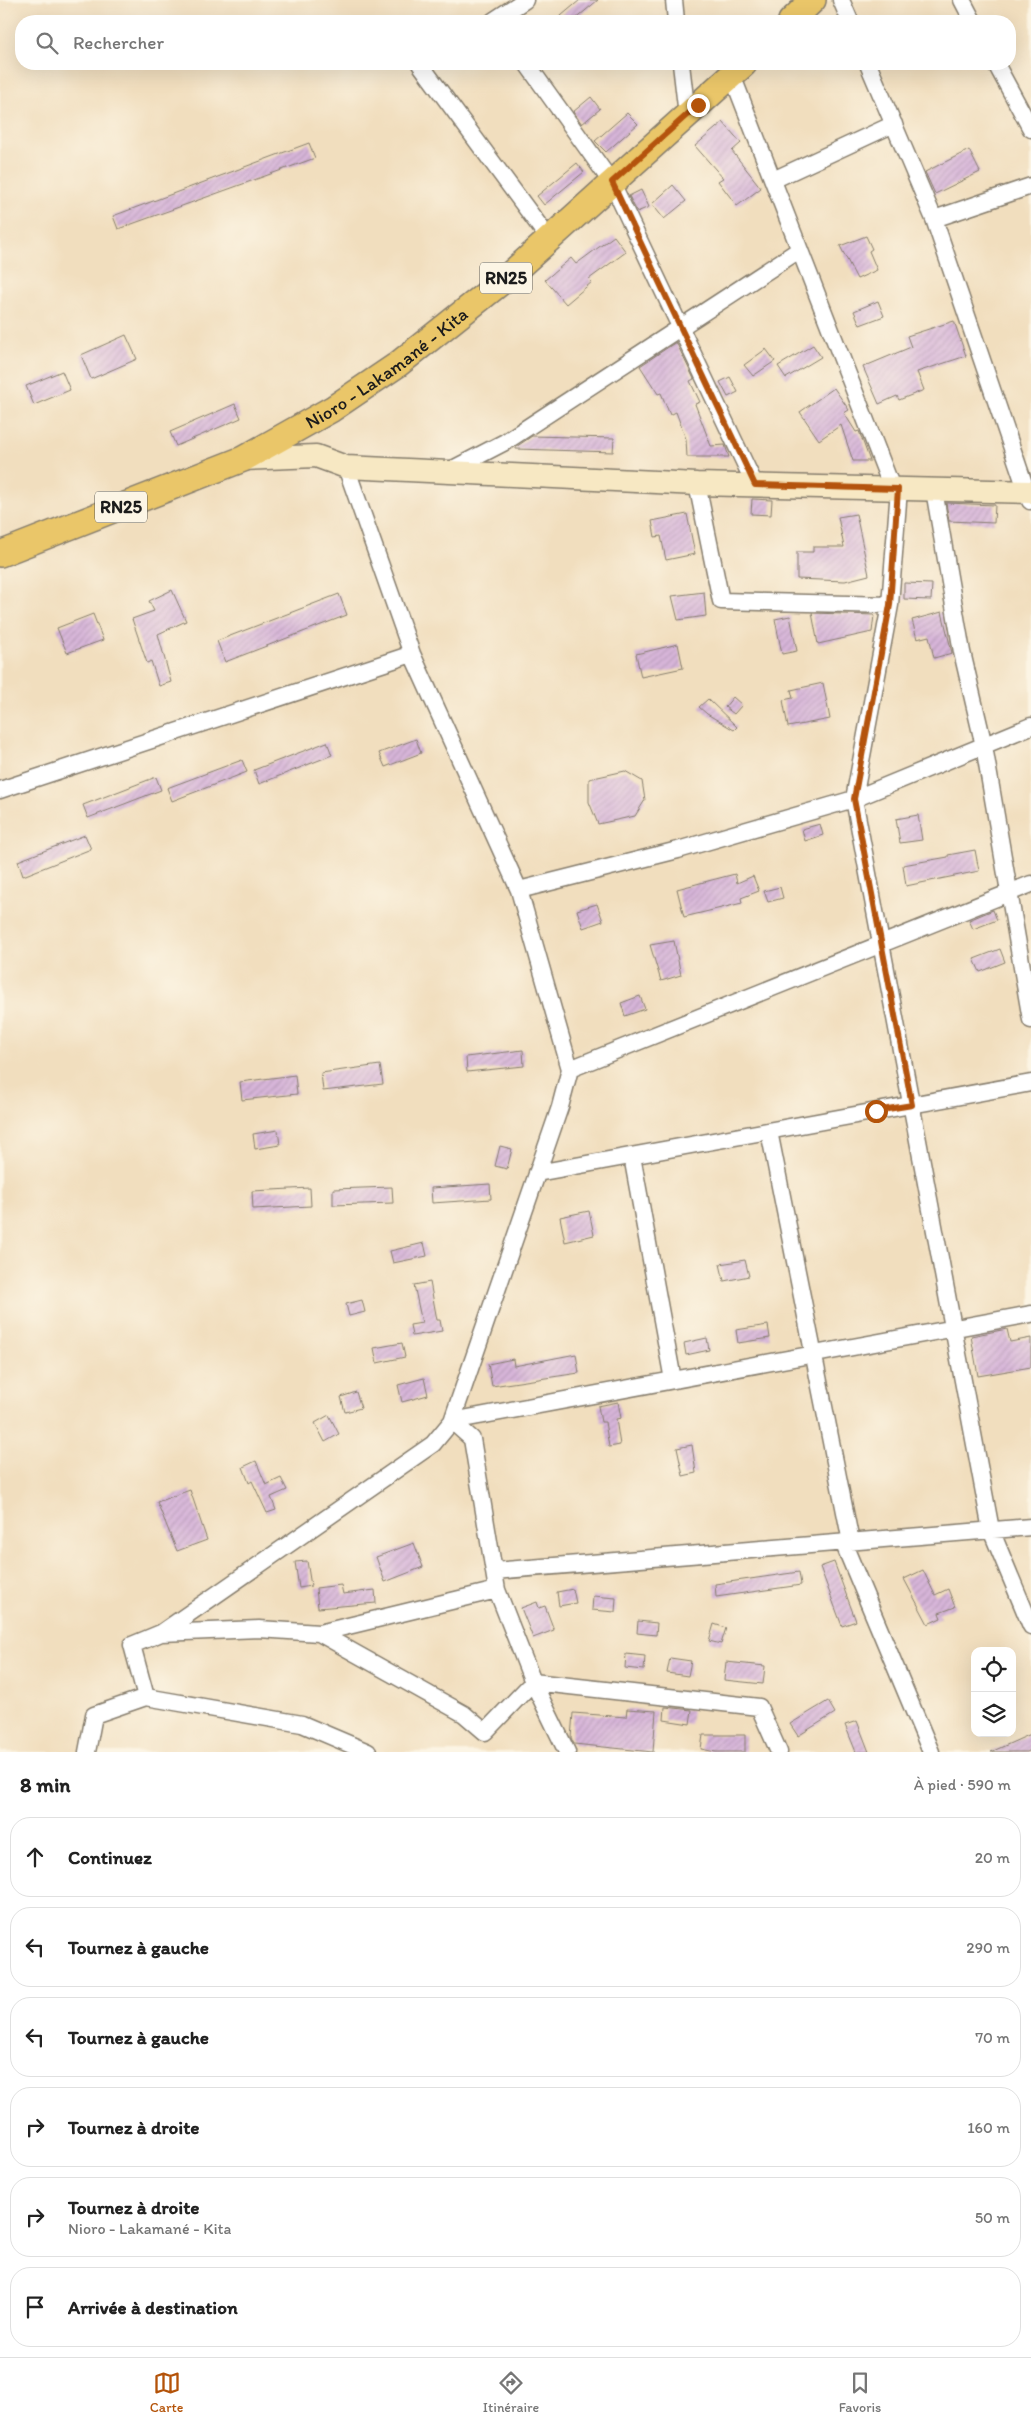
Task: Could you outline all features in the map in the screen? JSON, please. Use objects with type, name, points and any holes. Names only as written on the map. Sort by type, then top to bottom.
[{"type":"main road","points":[[797,15],[813,0]]},
{"type":"main road","name":"Nioro - Lakamané - Kita","points":[[243,459],[332,409],[397,365],[505,279],[737,70]]},
{"type":"main road","points":[[243,459],[316,456],[346,467],[697,484],[934,490],[1029,495]]},
{"type":"main road","name":"RN25","points":[[0,554],[243,459]]},
{"type":"street","points":[[504,15],[525,0]]},
{"type":"street","points":[[674,0],[675,15]]},
{"type":"street","points":[[841,0],[847,15]]},
{"type":"street","points":[[962,0],[971,15]]},
{"type":"street","points":[[424,70],[549,239]]},
{"type":"street","points":[[531,70],[612,182],[755,485]]},
{"type":"street","points":[[682,70],[687,115]]},
{"type":"street","points":[[738,70],[772,180],[895,489],[890,605],[854,799],[992,1530],[1031,1626]]},
{"type":"street","points":[[871,70],[934,219],[1029,495]]},
{"type":"street","points":[[999,70],[1031,129]]},
{"type":"street","points":[[772,180],[894,124]]},
{"type":"street","points":[[934,219],[1031,186]]},
{"type":"street","points":[[449,471],[505,442],[799,250]]},
{"type":"street","points":[[146,1697],[132,1645],[161,1633],[433,1444],[452,1421],[537,1173],[570,1068],[519,890],[412,654],[346,467]]},
{"type":"street","points":[[697,484],[721,602],[890,605]]},
{"type":"street","points":[[934,490],[962,652],[984,746],[1031,1020]]},
{"type":"street","points":[[0,790],[412,654]]},
{"type":"street","points":[[519,890],[678,850],[854,799],[1031,726]]},
{"type":"street","points":[[570,1068],[1031,884]]},
{"type":"street","points":[[537,1173],[1031,1083]]},
{"type":"street","points":[[769,1131],[814,1354],[847,1542],[931,1752]]},
{"type":"street","points":[[632,1156],[673,1380]]},
{"type":"street","points":[[452,1421],[1031,1314]]},
{"type":"street","points":[[452,1421],[472,1439],[497,1590],[533,1682],[567,1752]]},
{"type":"street","points":[[494,1571],[1031,1527]]},
{"type":"street","points":[[161,1633],[259,1629],[319,1633],[497,1590]]},
{"type":"street","points":[[319,1633],[464,1714],[485,1732],[533,1682]]},
{"type":"street","points":[[533,1682],[759,1707],[779,1752]]},
{"type":"street","points":[[87,1752],[94,1715],[146,1697],[302,1724],[368,1752]]},
{"type":"building","points":[[580,0],[598,0],[580,15],[562,15]]},
{"type":"building","points":[[591,97],[600,109],[582,124],[573,112]]},
{"type":"building","points":[[627,113],[638,124],[606,152],[595,141]]},
{"type":"building","points":[[723,122],[741,143],[732,151],[761,188],[737,206],[718,181],[723,178],[695,146]]},
{"type":"building","points":[[309,143],[315,158],[118,229],[113,216]]},
{"type":"building","points":[[969,150],[980,172],[935,194],[925,172]]},
{"type":"building","points":[[577,163],[584,172],[544,205],[537,196]]},
{"type":"building","points":[[673,185],[686,201],[664,219],[652,204]]},
{"type":"building","points":[[641,190],[649,207],[637,212],[629,196]]},
{"type":"building","points":[[614,236],[626,252],[589,279],[592,282],[566,304],[545,280],[571,258],[576,264]]},
{"type":"building","points":[[866,236],[872,249],[869,251],[877,270],[857,279],[840,246]]},
{"type":"building","points":[[878,301],[884,316],[860,325],[854,311]]},
{"type":"building","points":[[954,321],[966,356],[917,372],[924,390],[899,400],[897,396],[879,404],[863,367],[911,347],[907,336]]},
{"type":"building","points":[[126,335],[137,359],[91,379],[81,355]]},
{"type":"building","points":[[676,342],[694,379],[690,381],[700,402],[695,404],[711,446],[725,445],[729,457],[687,457],[686,439],[676,412],[670,415],[661,393],[658,394],[640,366]]},
{"type":"building","points":[[813,345],[821,357],[786,378],[778,366]]},
{"type":"building","points":[[766,349],[775,361],[753,376],[744,365]]},
{"type":"building","points":[[62,371],[70,390],[34,405],[26,386]]},
{"type":"building","points":[[730,377],[738,392],[728,397],[720,382]]},
{"type":"building","points":[[834,388],[849,410],[844,413],[856,432],[859,431],[870,461],[853,461],[841,425],[819,440],[800,412]]},
{"type":"building","points":[[235,404],[241,418],[176,446],[170,432]]},
{"type":"building","points":[[532,436],[614,438],[613,452],[516,449],[516,447]]},
{"type":"building","points":[[752,499],[772,500],[771,515],[751,514]]},
{"type":"building","points":[[946,503],[995,505],[994,523],[949,521]]},
{"type":"building","points":[[687,514],[695,554],[666,560],[661,536],[655,537],[652,521]]},
{"type":"building","points":[[856,514],[869,575],[845,581],[797,579],[797,552],[813,552],[813,547],[844,547],[838,517]]},
{"type":"building","points":[[904,583],[932,584],[931,600],[904,599]]},
{"type":"building","points":[[172,590],[186,621],[158,634],[171,682],[159,686],[151,661],[147,663],[132,619],[154,611],[149,601]]},
{"type":"building","points":[[704,592],[706,616],[678,620],[672,596]]},
{"type":"building","points":[[339,594],[347,615],[225,662],[217,641]]},
{"type":"building","points":[[942,612],[952,653],[934,658],[929,636],[917,639],[912,620]]},
{"type":"building","points":[[812,613],[874,615],[872,632],[818,644]]},
{"type":"building","points":[[93,614],[103,640],[67,653],[57,628]]},
{"type":"building","points":[[790,616],[797,651],[782,654],[775,619]]},
{"type":"building","points":[[678,644],[683,668],[641,677],[636,654]]},
{"type":"building","points":[[823,683],[830,719],[788,727],[783,700],[793,698],[791,690]]},
{"type":"building","points":[[733,697],[742,705],[734,714],[725,707]]},
{"type":"building","points":[[708,699],[737,727],[734,730],[699,707]]},
{"type":"building","points":[[416,739],[421,753],[385,767],[379,753]]},
{"type":"building","points":[[327,742],[332,755],[259,784],[254,770]]},
{"type":"building","points":[[242,760],[247,772],[172,801],[167,788]]},
{"type":"building","points":[[625,771],[642,781],[645,800],[635,816],[598,824],[589,802],[589,779]]},
{"type":"building","points":[[156,777],[161,790],[88,818],[83,805]]},
{"type":"building","points":[[918,815],[922,840],[900,843],[896,819]]},
{"type":"building","points":[[820,824],[823,835],[805,841],[802,829]]},
{"type":"building","points":[[85,835],[91,849],[23,876],[18,861]]},
{"type":"building","points":[[975,850],[979,871],[906,886],[903,865]]},
{"type":"building","points":[[735,874],[737,883],[753,876],[759,891],[741,898],[742,903],[684,917],[677,889]]},
{"type":"building","points":[[780,887],[783,898],[768,902],[764,891]]},
{"type":"building","points":[[597,904],[603,921],[583,928],[577,910]]},
{"type":"building","points":[[993,910],[997,920],[973,929],[969,920]]},
{"type":"building","points":[[674,941],[681,975],[661,981],[650,945]]},
{"type":"building","points":[[1000,949],[1005,962],[980,972],[974,959]]},
{"type":"building","points":[[640,996],[645,1009],[625,1016],[621,1003]]},
{"type":"building","points":[[523,1050],[524,1066],[467,1072],[466,1057]]},
{"type":"building","points":[[380,1065],[383,1084],[323,1091],[321,1073]]},
{"type":"building","points":[[295,1075],[297,1094],[242,1100],[240,1082]]},
{"type":"building","points":[[278,1130],[280,1145],[255,1149],[253,1134]]},
{"type":"building","points":[[500,1146],[512,1149],[507,1169],[495,1166]]},
{"type":"building","points":[[490,1184],[491,1199],[432,1203],[431,1188]]},
{"type":"building","points":[[392,1187],[393,1203],[333,1205],[333,1189]]},
{"type":"building","points":[[310,1188],[311,1206],[253,1209],[252,1191]]},
{"type":"building","points":[[589,1211],[594,1235],[565,1242],[560,1217]]},
{"type":"building","points":[[424,1243],[427,1256],[393,1263],[390,1251]]},
{"type":"building","points":[[745,1260],[749,1276],[724,1281],[720,1264]]},
{"type":"building","points":[[430,1282],[437,1320],[440,1320],[442,1331],[412,1336],[410,1325],[422,1323],[414,1285]]},
{"type":"building","points":[[362,1300],[365,1312],[349,1316],[346,1304]]},
{"type":"building","points":[[768,1325],[770,1338],[738,1343],[736,1330]]},
{"type":"building","points":[[1007,1329],[1010,1342],[1031,1338],[1031,1367],[978,1376],[971,1336]]},
{"type":"building","points":[[707,1338],[709,1350],[686,1355],[684,1343]]},
{"type":"building","points":[[402,1343],[405,1357],[377,1363],[374,1348]]},
{"type":"building","points":[[576,1354],[579,1373],[492,1386],[488,1364],[513,1359],[514,1366]]},
{"type":"building","points":[[424,1378],[428,1395],[402,1402],[398,1385]]},
{"type":"building","points":[[356,1392],[361,1408],[345,1412],[341,1397]]},
{"type":"building","points":[[618,1402],[621,1418],[616,1419],[620,1445],[609,1447],[605,1422],[601,1422],[598,1406]]},
{"type":"building","points":[[329,1415],[339,1434],[325,1442],[315,1423]]},
{"type":"building","points":[[692,1445],[696,1473],[683,1476],[677,1448]]},
{"type":"building","points":[[256,1461],[266,1485],[281,1478],[287,1490],[271,1497],[276,1510],[267,1513],[252,1481],[249,1483],[243,1467]]},
{"type":"building","points":[[190,1490],[207,1540],[177,1551],[157,1502]]},
{"type":"building","points":[[414,1543],[423,1567],[385,1582],[376,1557]]},
{"type":"building","points":[[307,1561],[311,1586],[299,1588],[295,1562]]},
{"type":"building","points":[[834,1562],[856,1621],[842,1626],[820,1567]]},
{"type":"building","points":[[923,1570],[935,1595],[948,1589],[955,1607],[939,1613],[941,1618],[928,1624],[904,1579]]},
{"type":"building","points":[[799,1572],[801,1585],[716,1597],[715,1584]]},
{"type":"building","points":[[341,1585],[343,1594],[375,1590],[376,1603],[318,1608],[316,1588]]},
{"type":"building","points":[[573,1589],[576,1603],[559,1606],[557,1592]]},
{"type":"building","points":[[593,1596],[616,1598],[615,1612],[592,1610]]},
{"type":"building","points":[[537,1602],[539,1608],[545,1606],[554,1630],[533,1638],[521,1608]]},
{"type":"building","points":[[638,1621],[657,1623],[656,1635],[637,1633]]},
{"type":"building","points":[[714,1624],[726,1628],[721,1644],[709,1641]]},
{"type":"building","points":[[626,1654],[645,1656],[644,1670],[625,1668]]},
{"type":"building","points":[[670,1658],[691,1661],[688,1676],[667,1673]]},
{"type":"building","points":[[726,1662],[765,1666],[763,1684],[724,1680]]},
{"type":"building","points":[[828,1701],[835,1713],[798,1736],[790,1724]]},
{"type":"building","points":[[665,1707],[692,1710],[690,1724],[664,1720]]},
{"type":"building","points":[[627,1709],[656,1711],[653,1752],[574,1744],[571,1738],[573,1713],[626,1717]]},
{"type":"building","points":[[857,1721],[869,1752],[856,1752],[845,1725]]},
{"type":"building","points":[[1031,1734],[1031,1750],[1027,1752],[991,1752]]},
{"type":"building","points":[[703,1735],[745,1735],[745,1752],[716,1752],[701,1749]]},
{"type":"route","points":[[698,105],[612,182],[755,485],[898,489],[890,605],[854,799],[912,1105],[876,1111]]}]
